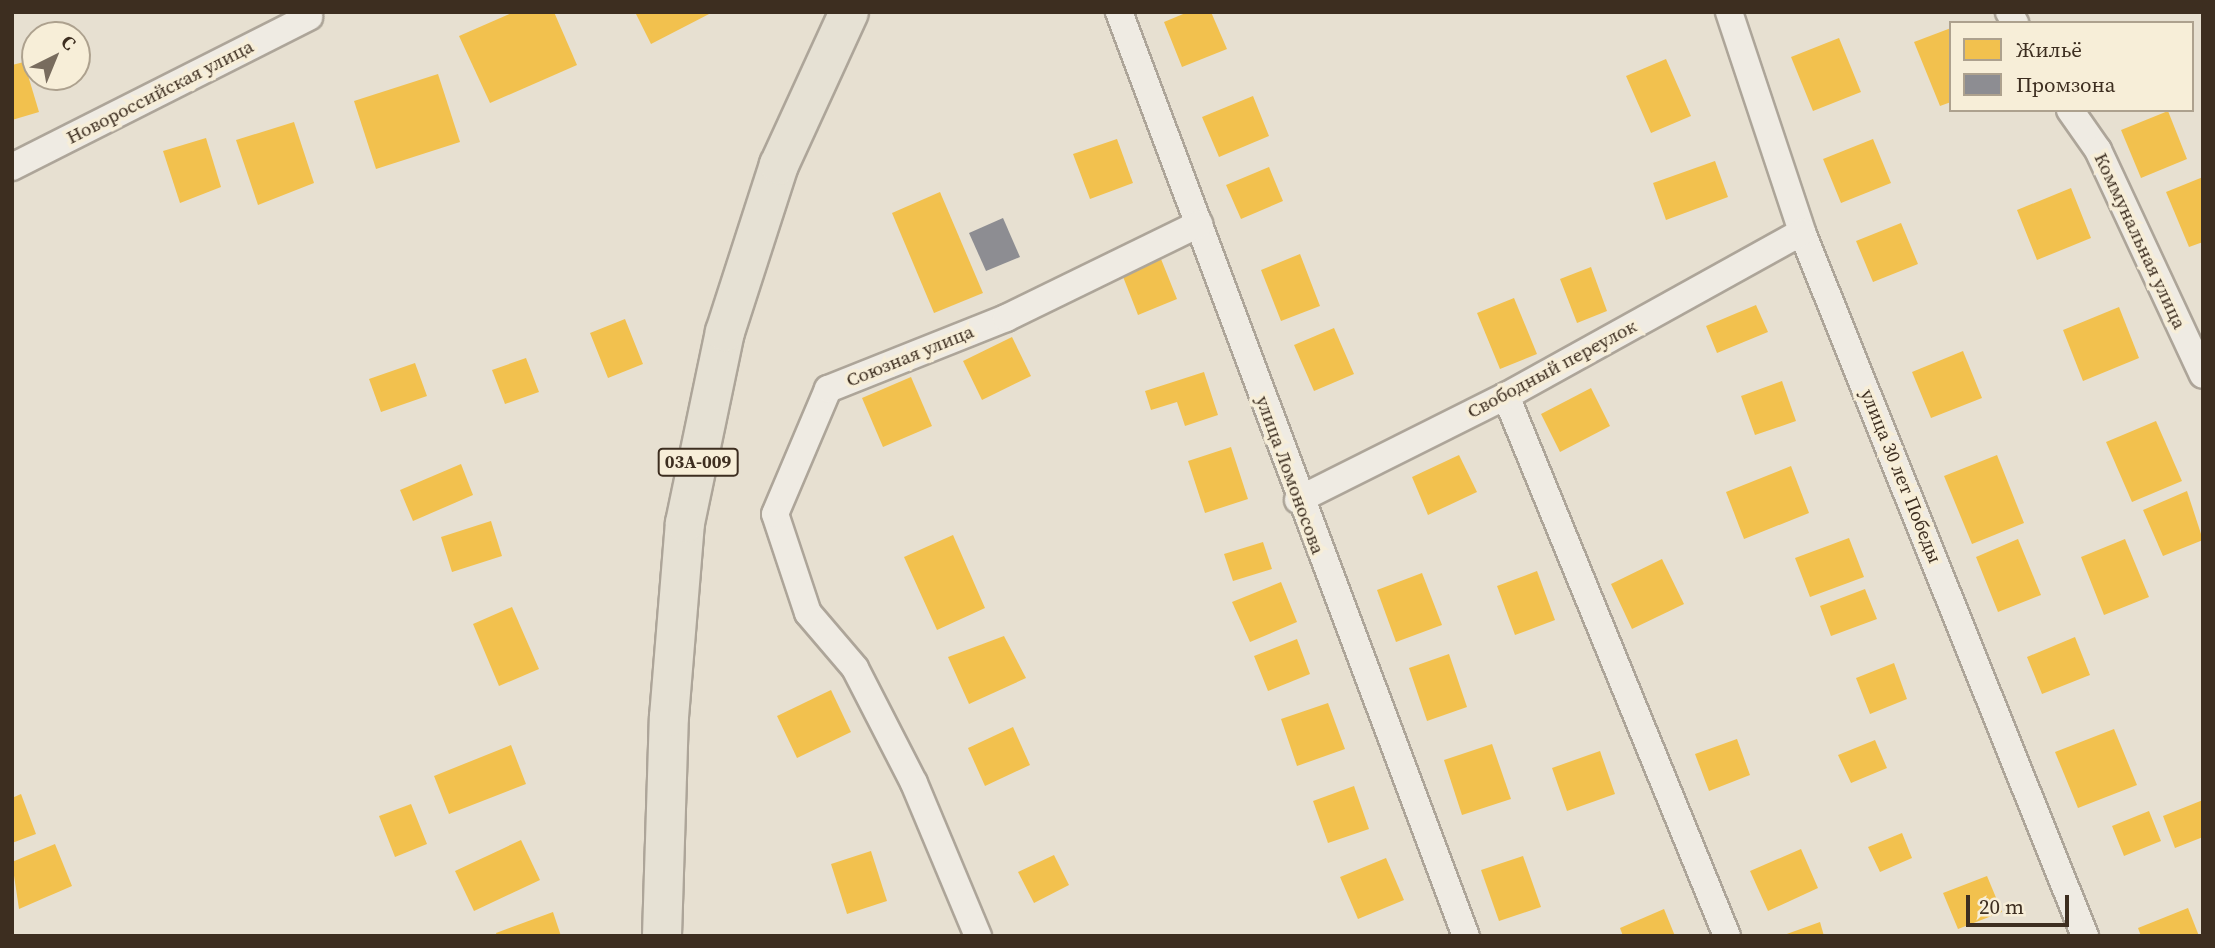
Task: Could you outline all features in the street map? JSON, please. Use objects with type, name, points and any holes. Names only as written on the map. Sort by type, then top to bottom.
[{"type":"main road","name":"03А-009","points":[[662,936],[669,717],[685,523],[725,332],[779,165],[849,12]]},
{"type":"street","name":"улица Ломоносова","points":[[1119,12],[1199,224],[1298,500],[1466,936]]},
{"type":"street","name":"улица 30 лет Победы","points":[[1731,13],[1802,232],[2085,936]]},
{"type":"street","name":"Новороссийская улица","points":[[12,167],[309,17]]},
{"type":"street","name":"Коммунальная улица","points":[[2071,112],[2098,150],[2203,375]]},
{"type":"street","name":"Союзная улица","points":[[978,936],[914,783],[855,668],[808,613],[775,514],[828,389],[1006,318],[1199,224]]},
{"type":"street","name":"Свободный переулок","points":[[1298,500],[1506,396],[1802,232]]},
{"type":"street","points":[[1506,396],[1727,936]]},
{"type":"building: Жильё","points":[[514,12],[554,12],[577,65],[490,103],[459,36]]},
{"type":"building: Жильё","points":[[635,12],[713,12],[651,44]]},
{"type":"building: Жильё","points":[[1188,12],[1211,12],[1227,49],[1182,67],[1164,22]]},
{"type":"building: Жильё","points":[[1949,29],[1949,103],[1940,106],[1914,42]]},
{"type":"building: Жильё","points":[[1839,38],[1861,92],[1813,111],[1791,57]]},
{"type":"building: Жильё","points":[[1666,59],[1691,116],[1651,133],[1626,76]]},
{"type":"building: Жильё","points":[[21,63],[21,91],[33,91],[39,112],[12,120],[12,65]]},
{"type":"building: Жильё","points":[[438,74],[460,142],[376,169],[354,101]]},
{"type":"building: Жильё","points":[[1253,96],[1269,136],[1219,157],[1202,117]]},
{"type":"building: Жильё","points":[[2168,112],[2187,159],[2141,178],[2121,130]]},
{"type":"building: Жильё","points":[[294,122],[314,183],[258,205],[236,140]]},
{"type":"building: Жильё","points":[[206,138],[221,187],[180,203],[163,151]]},
{"type":"building: Жильё","points":[[1117,139],[1133,183],[1090,199],[1073,154]]},
{"type":"building: Жильё","points":[[1873,139],[1891,183],[1841,203],[1823,159]]},
{"type":"building: Жильё","points":[[1715,161],[1728,197],[1666,220],[1653,183]]},
{"type":"building: Жильё","points":[[1269,167],[1283,201],[1241,219],[1226,185]]},
{"type":"building: Жильё","points":[[2203,177],[2203,242],[2189,247],[2166,192]]},
{"type":"building: Жильё","points":[[2071,188],[2091,238],[2037,260],[2017,210]]},
{"type":"building: Жильё","points":[[940,192],[983,293],[934,313],[892,213]]},
{"type":"building: Жильё","points":[[1901,223],[1918,264],[1873,282],[1856,241]]},
{"type":"building: Жильё","points":[[1159,254],[1177,299],[1138,315],[1120,269]]},
{"type":"building: Жильё","points":[[1300,254],[1320,306],[1281,321],[1261,270]]},
{"type":"building: Жильё","points":[[1591,267],[1607,311],[1577,323],[1560,279]]},
{"type":"building: Жильё","points":[[1514,298],[1537,354],[1500,369],[1477,313]]},
{"type":"building: Жильё","points":[[1756,305],[1768,332],[1717,353],[1706,326]]},
{"type":"building: Жильё","points":[[2119,307],[2139,358],[2083,381],[2063,330]]},
{"type":"building: Жильё","points":[[625,319],[643,364],[608,378],[590,333]]},
{"type":"building: Жильё","points":[[1334,328],[1354,374],[1314,391],[1294,345]]},
{"type":"building: Жильё","points":[[1012,337],[1031,376],[982,400],[963,361]]},
{"type":"building: Жильё","points":[[1963,351],[1982,398],[1931,418],[1912,372]]},
{"type":"building: Жильё","points":[[526,358],[539,392],[505,404],[492,370]]},
{"type":"building: Жильё","points":[[415,363],[427,396],[381,412],[369,379]]},
{"type":"building: Жильё","points":[[1204,372],[1218,415],[1185,426],[1177,402],[1151,410],[1145,391]]},
{"type":"building: Жильё","points":[[911,377],[932,426],[883,447],[862,398]]},
{"type":"building: Жильё","points":[[1782,381],[1796,421],[1755,435],[1741,396]]},
{"type":"building: Жильё","points":[[1591,388],[1610,426],[1560,452],[1541,414]]},
{"type":"building: Жильё","points":[[2156,421],[2182,481],[2132,502],[2106,442]]},
{"type":"building: Жильё","points":[[1231,447],[1248,499],[1205,513],[1188,461]]},
{"type":"building: Жильё","points":[[1459,455],[1477,492],[1428,515],[1412,477]]},
{"type":"building: Жильё","points":[[1997,455],[2024,523],[1972,544],[1944,476]]},
{"type":"building: Жильё","points":[[461,464],[473,495],[413,521],[400,490]]},
{"type":"building: Жильё","points":[[1791,466],[1809,513],[1744,539],[1726,492]]},
{"type":"building: Жильё","points":[[2187,491],[2203,540],[2163,556],[2143,510]]},
{"type":"building: Жильё","points":[[491,521],[502,556],[452,572],[441,537]]},
{"type":"building: Жильё","points":[[953,535],[985,608],[937,630],[904,557]]},
{"type":"building: Жильё","points":[[1849,538],[1864,577],[1810,597],[1795,558]]},
{"type":"building: Жильё","points":[[2018,539],[2041,595],[1998,612],[1976,557]]},
{"type":"building: Жильё","points":[[2125,539],[2149,597],[2104,615],[2081,557]]},
{"type":"building: Жильё","points":[[1263,542],[1272,569],[1233,581],[1224,554]]},
{"type":"building: Жильё","points":[[1662,559],[1684,604],[1632,629],[1611,584]]},
{"type":"building: Жильё","points":[[1537,571],[1555,620],[1515,635],[1497,586]]},
{"type":"building: Жильё","points":[[1422,573],[1442,625],[1396,642],[1377,590]]},
{"type":"building: Жильё","points":[[1281,582],[1297,622],[1250,642],[1232,602]]},
{"type":"building: Жильё","points":[[1865,589],[1877,619],[1831,636],[1820,606]]},
{"type":"building: Жильё","points":[[512,607],[539,669],[499,686],[473,624]]},
{"type":"building: Жильё","points":[[1004,636],[1026,678],[969,704],[948,657]]},
{"type":"building: Жильё","points":[[2075,637],[2090,675],[2042,694],[2027,657]]},
{"type":"building: Жильё","points":[[1297,639],[1310,674],[1268,691],[1254,656]]},
{"type":"building: Жильё","points":[[1449,654],[1467,707],[1427,721],[1409,668]]},
{"type":"building: Жильё","points":[[1894,663],[1907,699],[1870,714],[1856,678]]},
{"type":"building: Жильё","points":[[831,690],[851,732],[797,758],[777,716]]},
{"type":"building: Жильё","points":[[1328,703],[1345,749],[1297,766],[1281,719]]},
{"type":"building: Жильё","points":[[1013,727],[1030,765],[985,786],[968,748]]},
{"type":"building: Жильё","points":[[2114,729],[2137,785],[2078,808],[2055,752]]},
{"type":"building: Жильё","points":[[1737,739],[1750,775],[1709,791],[1695,754]]},
{"type":"building: Жильё","points":[[1875,740],[1887,768],[1851,783],[1838,755]]},
{"type":"building: Жильё","points":[[1492,744],[1511,799],[1462,815],[1444,760]]},
{"type":"building: Жильё","points":[[511,745],[526,784],[449,814],[434,776]]},
{"type":"building: Жильё","points":[[1600,751],[1615,794],[1567,811],[1552,768]]},
{"type":"building: Жильё","points":[[1354,786],[1369,829],[1328,843],[1313,801]]},
{"type":"building: Жильё","points":[[21,794],[36,834],[12,843],[12,798]]},
{"type":"building: Жильё","points":[[2203,800],[2203,837],[2175,848],[2163,816]]},
{"type":"building: Жильё","points":[[411,804],[427,844],[395,857],[379,816]]},
{"type":"building: Жильё","points":[[2149,811],[2161,841],[2124,856],[2112,826]]},
{"type":"building: Жильё","points":[[1902,833],[1912,858],[1880,872],[1868,847]]},
{"type":"building: Жильё","points":[[521,840],[540,880],[474,911],[455,871]]},
{"type":"building: Жильё","points":[[55,844],[72,886],[19,909],[12,862]]},
{"type":"building: Жильё","points":[[1801,849],[1818,888],[1768,911],[1750,871]]},
{"type":"building: Жильё","points":[[871,851],[887,901],[847,914],[831,864]]},
{"type":"building: Жильё","points":[[1054,855],[1069,885],[1034,903],[1018,872]]},
{"type":"building: Жильё","points":[[1523,856],[1541,907],[1499,921],[1481,870]]},
{"type":"building: Жильё","points":[[1386,858],[1404,900],[1358,919],[1340,877]]},
{"type":"building: Жильё","points":[[1987,876],[2002,912],[1958,929],[1943,893]]},
{"type":"building: Жильё","points":[[2188,908],[2199,936],[2141,936],[2138,928]]},
{"type":"building: Жильё","points":[[1664,909],[1675,936],[1623,936],[1620,928]]},
{"type":"building: Жильё","points":[[553,912],[561,936],[497,936],[496,933]]},
{"type":"building: Жильё","points":[[1820,922],[1824,936],[1784,936],[1784,935]]},
{"type":"building: Промзона","points":[[1003,218],[1020,257],[986,271],[969,233]]}]
